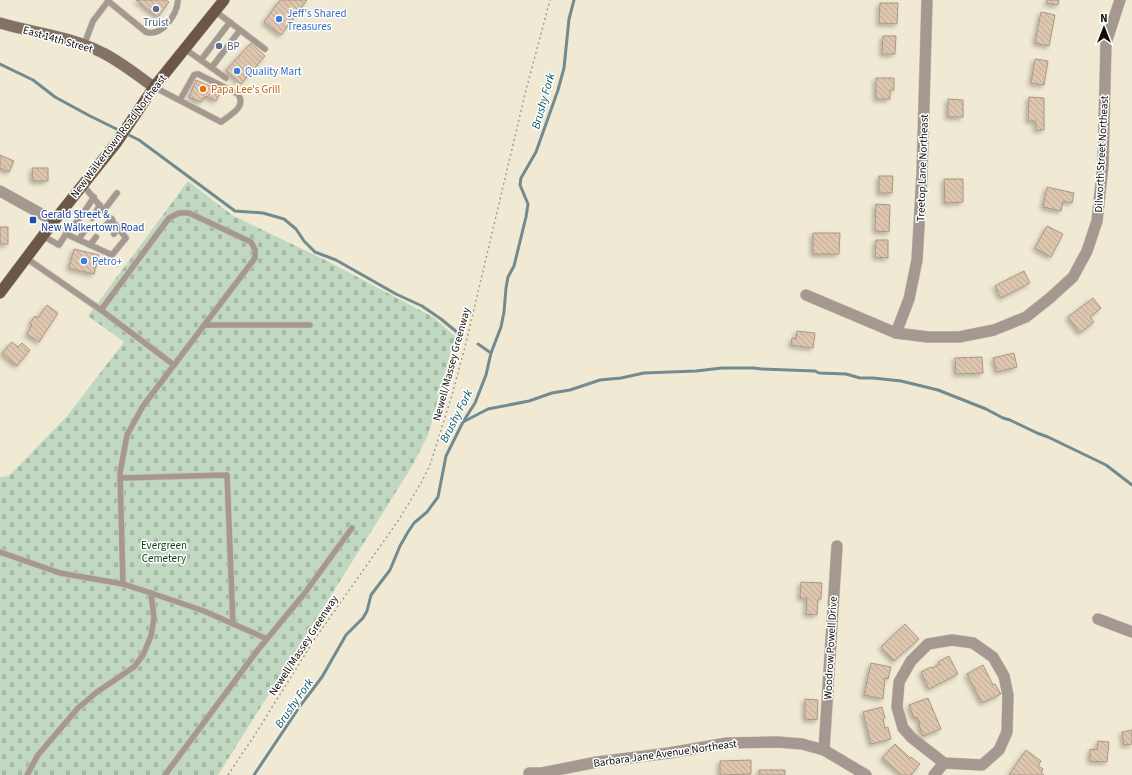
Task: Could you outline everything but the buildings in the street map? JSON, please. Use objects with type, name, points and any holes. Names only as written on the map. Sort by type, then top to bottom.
[{"type":"main road","name":"New Walkertown Road Northeast","points":[[0,293],[54,221],[117,142],[154,87],[224,0]]},
{"type":"main road","name":"East 14th Street","points":[[0,23],[84,45],[108,55],[154,87]]},
{"type":"street","name":"Treetop Lane Northeast","points":[[896,333],[909,299],[917,260],[922,174],[927,0]]},
{"type":"street","name":"Dilworth Street Northeast","points":[[806,295],[896,333],[928,337],[959,337],[994,330],[1026,317],[1050,298],[1073,276],[1087,251],[1097,221],[1103,165],[1106,43],[1120,0]]},
{"type":"street","points":[[0,191],[54,221]]},
{"type":"street","name":"Woodrow Powell Drive","points":[[824,750],[836,546]]},
{"type":"street","points":[[1098,619],[1132,632]]},
{"type":"street","points":[[952,640],[972,643],[993,657],[1004,676],[1008,696],[1007,732],[999,750],[982,765],[944,763],[912,738],[904,728],[897,707],[899,682],[911,660],[928,644],[952,640]]},
{"type":"street","name":"Barbara Jane Avenue Northeast","points":[[529,773],[542,773],[596,762],[669,753],[727,743],[778,742],[802,744],[824,750],[866,775]]},
{"type":"street","points":[[934,775],[944,763]]},
{"type":"lane","points":[[84,45],[94,21],[109,1],[146,32],[152,34],[158,32],[166,26],[176,10],[178,0]]},
{"type":"lane","points":[[215,11],[265,49]]},
{"type":"lane","points":[[201,60],[230,22]]},
{"type":"lane","points":[[212,68],[240,30]]},
{"type":"lane","points":[[185,49],[226,78]]},
{"type":"lane","points":[[154,87],[221,122],[238,110],[241,104],[241,98],[238,94],[198,74],[194,75],[180,100]]},
{"type":"lane","points":[[66,234],[112,255],[126,238],[83,185]]},
{"type":"lane","points":[[104,210],[117,193]]},
{"type":"lane","points":[[43,236],[59,245],[94,197]]},
{"type":"lane","points":[[92,218],[100,205]]},
{"type":"lane","points":[[101,310],[169,218],[179,213],[189,213],[251,242],[255,250],[255,258],[143,406],[126,435],[121,478],[123,584]]},
{"type":"lane","points":[[104,227],[112,219]]},
{"type":"lane","points":[[79,239],[86,228]]},
{"type":"lane","points":[[114,234],[118,228]]},
{"type":"lane","points":[[90,244],[96,237]]},
{"type":"lane","points":[[102,250],[106,244]]},
{"type":"lane","points":[[26,258],[101,310],[174,365]]},
{"type":"lane","points":[[204,325],[310,325]]},
{"type":"lane","points":[[121,478],[227,475],[233,624]]},
{"type":"lane","points":[[166,775],[267,639],[304,594],[352,528]]},
{"type":"lane","points":[[0,552],[60,573],[123,584],[151,593],[204,611],[267,639]]},
{"type":"lane","points":[[27,775],[38,755],[53,735],[78,708],[96,692],[134,667],[143,655],[151,636],[154,618],[151,593]]},
{"type":"path","name":"Newell/Massey Greenway","points":[[228,775],[322,627],[398,521],[416,493],[430,465],[465,347],[526,90],[550,0]]},
{"type":"green space","name":"Evergreen Cemetery","points":[[188,181],[232,215],[331,263],[433,317],[455,336],[428,435],[411,468],[218,775],[0,775],[0,477],[9,476],[68,415],[124,342],[88,316]]},
{"type":"waterway","name":"Brushy Fork","points":[[254,775],[300,706],[322,677],[346,635],[363,618],[367,611],[371,595],[390,570],[400,546],[408,532],[414,523],[427,512],[438,497],[446,456],[463,422],[475,403],[486,375],[491,353],[501,327],[508,277],[514,266],[528,204],[520,185],[521,178],[536,152],[558,90],[564,68],[569,19],[574,0]]},
{"type":"waterway","points":[[0,64],[33,80],[55,97],[139,140],[235,211],[263,213],[284,219],[296,229],[304,241],[315,252],[336,260],[396,294],[422,306],[458,333]]},
{"type":"waterway","points":[[478,344],[491,353]]},
{"type":"waterway","points":[[463,422],[488,409],[529,401],[600,380],[621,378],[644,373],[696,371],[722,368],[815,371],[819,373],[846,374],[860,378],[901,381],[938,390],[986,409],[1106,465],[1132,485]]},
{"type":"place","name":"Truist","points":[[156,9]]},
{"type":"place","name":"Jeff's Shared Treasures","points":[[279,19]]},
{"type":"place","name":"BP","points":[[219,46]]},
{"type":"place","name":"Quality Mart","points":[[237,71]]},
{"type":"place","name":"Papa Lee's Grill","points":[[203,89]]},
{"type":"place","name":"Gerald Street & New Walkertown Road","points":[[33,220]]},
{"type":"place","name":"Petro+","points":[[84,261]]}]
